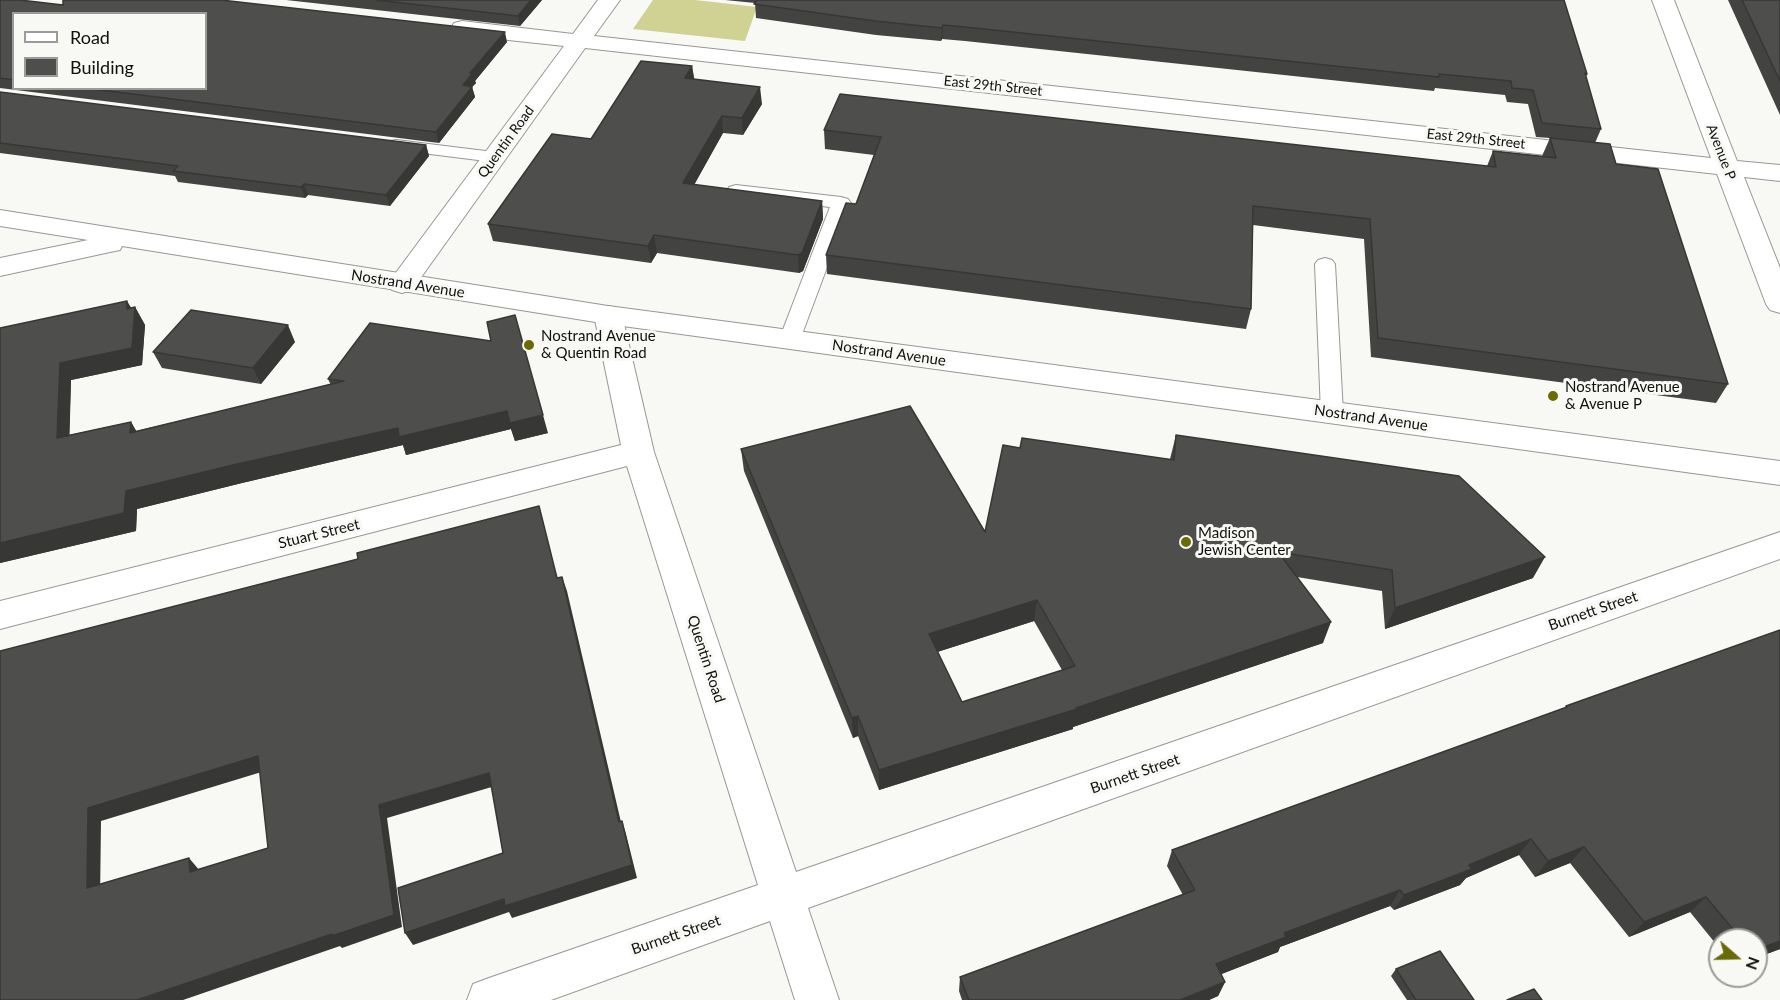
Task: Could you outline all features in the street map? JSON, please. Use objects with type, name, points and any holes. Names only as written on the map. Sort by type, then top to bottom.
[{"type":"street","name":"Quentin Road","points":[[402,284],[609,0]]},
{"type":"street","name":"Avenue P","points":[[1663,0],[1780,304]]},
{"type":"street","name":"East 29th Street","points":[[438,26],[1780,173]]},
{"type":"street","name":"Nostrand Avenue","points":[[0,218],[402,284],[608,315],[1780,473]]},
{"type":"street","points":[[0,267],[130,240]]},
{"type":"street","name":"Quentin Road","points":[[608,315],[638,452],[817,1000]]},
{"type":"street","name":"Stuart Street","points":[[0,615],[638,452]]},
{"type":"street","name":"Burnett Street","points":[[489,1000],[784,898],[1780,545]]},
{"type":"lane","points":[[380,143],[494,158]]},
{"type":"lane","points":[[736,190],[841,202],[790,340]]},
{"type":"lane","points":[[1325,264],[1332,412]]},
{"type":"green space","points":[[653,0],[695,0],[757,7],[745,41],[633,29]]},
{"type":"building","points":[[0,0],[63,5],[63,0],[221,0],[505,32],[470,73],[473,73],[463,85],[472,87],[436,132],[101,90],[207,90],[207,12],[12,12],[12,80],[0,78]]},
{"type":"building","points":[[376,0],[531,0],[518,16]]},
{"type":"building","points":[[757,0],[1564,0],[1601,129],[1542,123],[1533,90],[1512,88],[1511,81],[1439,74],[1439,77],[965,27],[943,25],[942,28],[875,21],[754,4]]},
{"type":"building","points":[[1742,0],[1780,0],[1780,81]]},
{"type":"building","points":[[641,61],[692,66],[685,78],[760,87],[742,118],[722,116],[683,183],[822,201],[802,253],[798,255],[654,235],[648,246],[488,224],[552,134],[591,139]]},
{"type":"building","points":[[0,92],[426,145],[386,195],[304,184],[301,187],[173,171],[178,166],[0,143]]},
{"type":"building","points":[[840,94],[1496,167],[1493,151],[1556,158],[1550,138],[1610,144],[1616,164],[1658,169],[1728,384],[1378,338],[1370,219],[1253,206],[1251,309],[826,255],[846,203],[856,204],[881,137],[824,130]]},
{"type":"building","points":[[127,301],[127,309],[135,307],[132,348],[60,363],[57,438],[131,422],[130,433],[344,381],[328,379],[370,323],[491,341],[487,322],[515,315],[543,415],[510,423],[507,411],[399,437],[398,428],[233,465],[126,491],[124,513],[0,543],[0,328]]},
{"type":"building","points":[[191,310],[288,325],[253,368],[153,352]]},
{"type":"building","points":[[910,406],[985,532],[1003,445],[1020,448],[1022,438],[1174,460],[1176,435],[1459,476],[1545,557],[1395,608],[1392,570],[1278,552],[1331,622],[1077,709],[879,770],[858,716],[852,718],[741,449]],"holes":[[[1037,600],[1075,666],[962,702],[929,634]]]},
{"type":"building","points":[[539,506],[557,578],[562,577],[619,822],[622,821],[632,865],[505,906],[504,899],[405,933],[398,888],[503,853],[489,773],[379,805],[394,915],[137,1000],[0,1000],[0,651],[358,559],[357,553]],"holes":[[[258,756],[268,848],[190,872],[189,858],[87,888],[88,808]]]},
{"type":"building","points":[[1780,630],[1780,941],[1768,946],[1768,928],[1732,928],[1706,897],[1644,922],[1584,847],[1548,861],[1531,839],[1469,865],[1472,869],[1404,895],[1400,890],[1284,933],[1286,937],[1216,964],[1225,982],[1180,1000],[969,1000],[960,977],[1195,890],[1172,850]]},
{"type":"building","points":[[1440,951],[1474,1000],[1416,1000],[1396,969]]},
{"type":"building","points":[[1534,989],[1542,1000],[1507,1000]]},
{"type":"place","name":"Nostrand Avenue & Quentin Road","points":[[529,345]]},
{"type":"place","name":"Nostrand Avenue & Avenue P","points":[[1553,396]]},
{"type":"place","name":"Madison Jewish Center","points":[[1186,542]]}]
